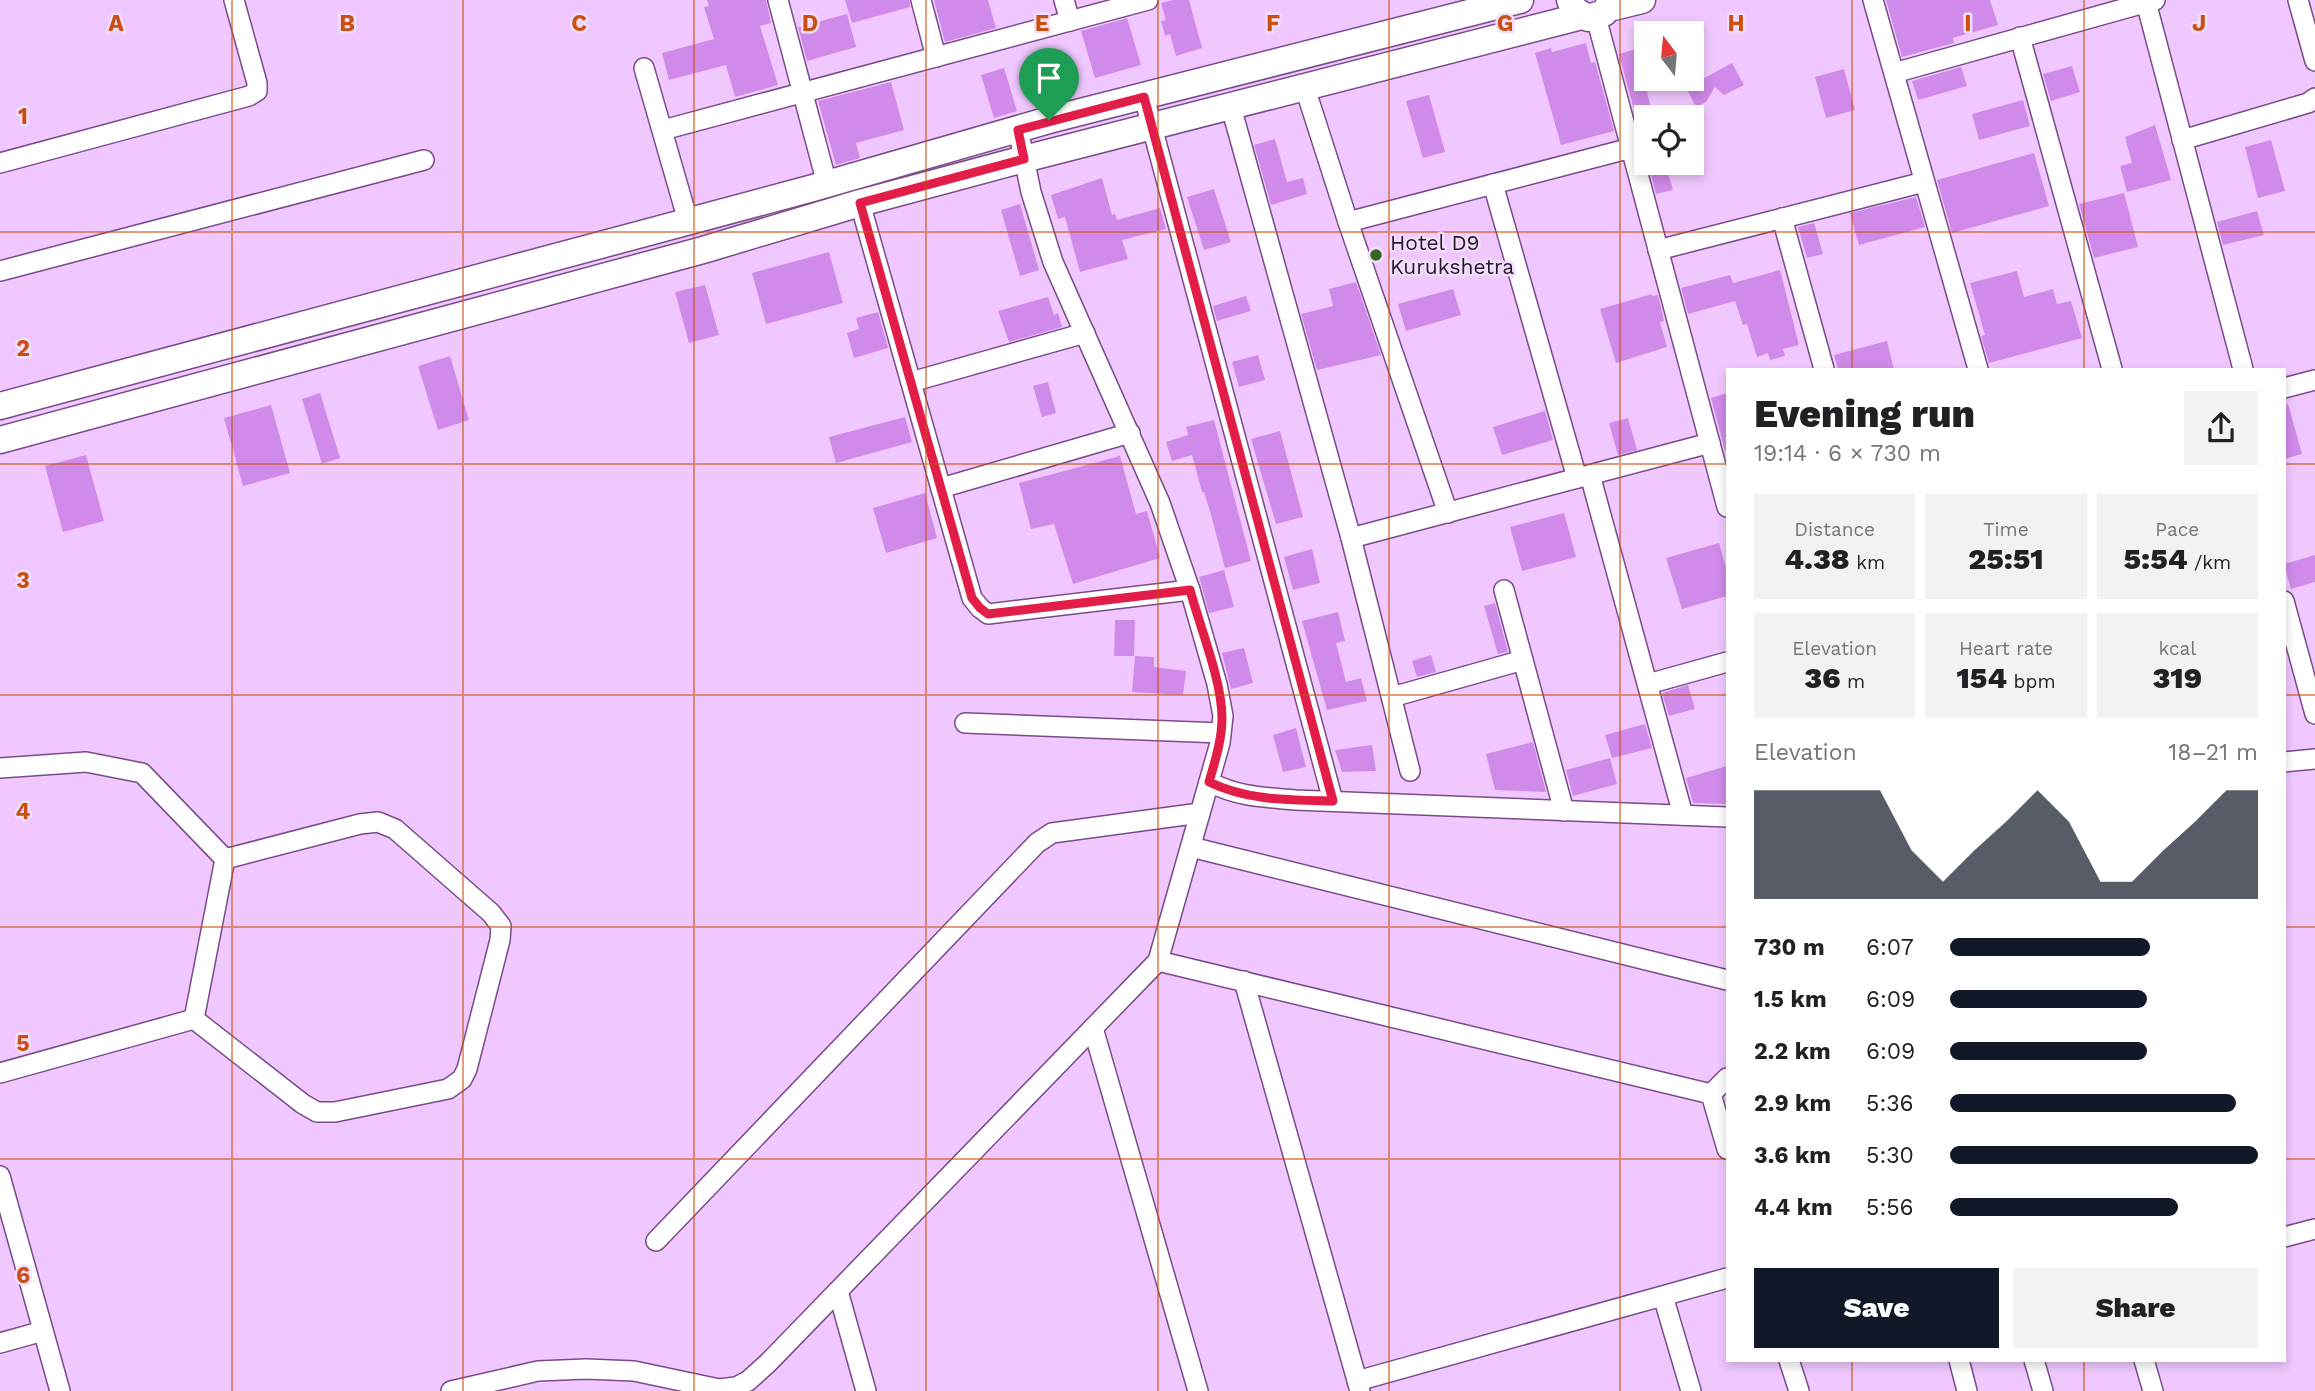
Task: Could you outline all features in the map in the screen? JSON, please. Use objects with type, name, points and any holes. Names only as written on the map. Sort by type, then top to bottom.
[{"type":"main road","points":[[0,406],[827,184],[1453,8],[1520,0]]},
{"type":"main road","points":[[0,440],[703,250],[860,203],[1024,159],[1305,88],[1594,8],[1642,0]]},
{"type":"street","points":[[0,163],[248,96],[257,91],[234,0]]},
{"type":"street","points":[[778,0],[827,184]]},
{"type":"street","points":[[921,0],[936,57]]},
{"type":"street","points":[[1064,0],[1070,21]]},
{"type":"street","points":[[663,130],[1148,0]]},
{"type":"street","points":[[1872,0],[1978,368]]},
{"type":"street","points":[[2298,0],[2315,61]]},
{"type":"street","points":[[1894,73],[2150,1],[2182,140],[2243,368]]},
{"type":"street","points":[[1594,8],[1726,502]]},
{"type":"street","points":[[2021,37],[2112,368]]},
{"type":"street","points":[[644,68],[688,221]]},
{"type":"street","points":[[1305,88],[1448,513]]},
{"type":"street","points":[[1144,97],[1333,801]]},
{"type":"street","points":[[2182,140],[2308,103],[2315,98]]},
{"type":"street","points":[[1231,107],[1351,538],[1410,771]]},
{"type":"street","points":[[451,1391],[538,1371],[586,1369],[634,1371],[719,1389],[750,1386],[838,1291],[1158,961],[1209,782],[1223,716],[1217,684],[1190,590],[1160,503],[1053,262],[1031,192],[1018,130]]},
{"type":"street","points":[[1348,222],[1631,148]]},
{"type":"street","points":[[0,271],[424,160]]},
{"type":"street","points":[[1658,250],[1924,182]]},
{"type":"street","points":[[1493,184],[1648,684],[1683,815]]},
{"type":"street","points":[[860,203],[972,598],[980,608],[988,614],[1190,590]]},
{"type":"street","points":[[1782,218],[1824,368]]},
{"type":"street","points":[[911,382],[1085,333]]},
{"type":"street","points":[[2286,387],[2315,380]]},
{"type":"street","points":[[941,488],[1129,433]]},
{"type":"street","points":[[1351,538],[1710,443]]},
{"type":"street","points":[[1504,590],[1564,811]]},
{"type":"street","points":[[2286,608],[2315,714]]},
{"type":"street","points":[[1392,697],[1523,660]]},
{"type":"street","points":[[1648,684],[1726,662]]},
{"type":"street","points":[[965,723],[1221,733]]},
{"type":"street","points":[[2286,762],[2315,759]]},
{"type":"street","points":[[0,768],[86,762],[142,773],[225,859]]},
{"type":"street","points":[[1209,782],[1245,796],[1726,817]]},
{"type":"street","points":[[656,1241],[1037,843],[1052,833],[1200,813]]},
{"type":"street","points":[[194,1020],[317,1112],[335,1112],[448,1089],[462,1079],[467,1069],[500,940],[500,926],[491,913],[395,829],[378,822],[360,824],[225,859]]},
{"type":"street","points":[[1191,847],[1726,980]]},
{"type":"street","points":[[194,1020],[225,859]]},
{"type":"street","points":[[1158,961],[1711,1094]]},
{"type":"street","points":[[1244,981],[1358,1386],[1726,1278]]},
{"type":"street","points":[[0,1073],[194,1020]]},
{"type":"street","points":[[1093,1028],[1198,1391]]},
{"type":"street","points":[[1711,1094],[1726,1079]]},
{"type":"street","points":[[1711,1094],[1726,1146]]},
{"type":"street","points":[[0,1176],[60,1391]]},
{"type":"street","points":[[2286,1236],[2315,1229]]},
{"type":"street","points":[[838,1291],[866,1391]]},
{"type":"street","points":[[1663,1296],[1692,1391]]},
{"type":"street","points":[[0,1343],[43,1331]]},
{"type":"street","points":[[1790,1362],[1799,1391]]},
{"type":"street","points":[[1960,1362],[1967,1391]]},
{"type":"street","points":[[2035,1362],[2043,1391]]},
{"type":"street","points":[[2145,1362],[2153,1391]]},
{"type":"building","points":[[707,0],[766,0],[771,23],[760,26],[778,85],[735,97],[726,65],[669,80],[662,53],[714,39],[704,7],[709,6]]},
{"type":"building","points":[[845,0],[909,0],[910,7],[852,23]]},
{"type":"building","points":[[934,0],[988,0],[996,28],[945,42]]},
{"type":"building","points":[[1189,0],[1202,48],[1176,56],[1170,34],[1165,36],[1161,21],[1166,20],[1161,3]]},
{"type":"building","points":[[1886,0],[1990,0],[1998,25],[1953,38],[1954,43],[1902,57]]},
{"type":"building","points":[[847,14],[856,47],[807,61],[798,27]]},
{"type":"building","points":[[1127,18],[1141,65],[1095,78],[1081,31]]},
{"type":"building","points":[[1586,43],[1591,63],[1595,62],[1614,131],[1561,145],[1535,53],[1551,48],[1552,52]]},
{"type":"building","points":[[1634,50],[1634,91],[1647,91],[1650,105],[1634,105],[1634,110],[1619,54]]},
{"type":"building","points":[[1732,63],[1744,85],[1724,95],[1715,87],[1706,102],[1695,105],[1688,91],[1704,91],[1704,78]]},
{"type":"building","points":[[2072,66],[2080,92],[2051,101],[2043,74]]},
{"type":"building","points":[[1961,67],[1967,86],[1918,100],[1912,81]]},
{"type":"building","points":[[1004,68],[1017,111],[994,118],[981,75]]},
{"type":"building","points":[[1844,69],[1855,110],[1826,118],[1815,77]]},
{"type":"building","points":[[891,82],[904,130],[856,143],[860,158],[836,165],[818,101]]},
{"type":"building","points":[[1429,95],[1445,152],[1423,158],[1406,101]]},
{"type":"building","points":[[2023,100],[2030,126],[1979,140],[1972,114]]},
{"type":"building","points":[[2155,125],[2171,180],[2127,192],[2120,166],[2132,163],[2125,137]]},
{"type":"building","points":[[1275,139],[1287,182],[1303,178],[1307,194],[1271,205],[1254,145]]},
{"type":"building","points":[[2271,140],[2285,191],[2258,198],[2245,147]]},
{"type":"building","points":[[2034,153],[2049,206],[1952,233],[1937,180]]},
{"type":"building","points":[[1651,175],[1669,175],[1673,190],[1656,194]]},
{"type":"building","points":[[1102,178],[1112,215],[1115,214],[1117,220],[1160,208],[1166,229],[1122,240],[1128,259],[1080,272],[1065,217],[1058,219],[1051,195]]},
{"type":"building","points":[[1214,189],[1231,242],[1204,250],[1187,197]]},
{"type":"building","points":[[2124,193],[2138,247],[2094,258],[2079,204]]},
{"type":"building","points":[[1916,197],[1925,227],[1859,245],[1850,213]]},
{"type":"building","points":[[1020,204],[1039,270],[1020,276],[1001,210]]},
{"type":"building","points":[[2257,211],[2264,235],[2223,245],[2217,222]]},
{"type":"building","points":[[1814,223],[1823,254],[1807,258],[1798,227]]},
{"type":"building","points":[[829,252],[843,303],[766,324],[752,273]]},
{"type":"building","points":[[1780,270],[1799,345],[1783,349],[1785,356],[1770,360],[1768,353],[1757,357],[1747,324],[1743,325],[1735,301],[1688,314],[1681,288],[1730,275],[1733,283]]},
{"type":"building","points":[[2017,271],[2024,297],[2053,289],[2057,304],[2071,301],[2082,338],[1989,363],[1981,336],[1985,335],[1970,283]]},
{"type":"building","points":[[1356,282],[1381,355],[1317,370],[1301,314],[1333,306],[1329,289]]},
{"type":"building","points":[[705,285],[719,335],[689,343],[675,292]]},
{"type":"building","points":[[1453,289],[1461,315],[1406,331],[1398,304]]},
{"type":"building","points":[[1652,294],[1658,295],[1664,321],[1660,322],[1667,347],[1616,363],[1600,309]]},
{"type":"building","points":[[1246,296],[1251,311],[1217,321],[1213,306]]},
{"type":"building","points":[[1048,297],[1054,315],[1058,313],[1062,327],[1009,342],[998,311]]},
{"type":"building","points":[[878,312],[888,348],[854,358],[847,333],[859,329],[856,318]]},
{"type":"building","points":[[1887,341],[1894,368],[1838,368],[1834,355]]},
{"type":"building","points":[[1258,355],[1265,380],[1239,387],[1232,362]]},
{"type":"building","points":[[450,356],[469,420],[438,430],[418,366]]},
{"type":"building","points":[[1048,382],[1056,413],[1042,417],[1033,386]]},
{"type":"building","points":[[320,393],[340,458],[322,464],[302,399]]},
{"type":"building","points":[[1726,393],[1726,451],[1725,451],[1711,398]]},
{"type":"building","points":[[2286,404],[2302,454],[2286,458]]},
{"type":"building","points":[[271,405],[290,473],[243,486],[224,418]]},
{"type":"building","points":[[1545,411],[1553,440],[1502,455],[1493,427]]},
{"type":"building","points":[[905,417],[912,442],[836,463],[829,437]]},
{"type":"building","points":[[1628,418],[1637,450],[1618,455],[1609,423]]},
{"type":"building","points":[[1214,420],[1251,561],[1225,568],[1192,455],[1172,461],[1166,442],[1188,435],[1186,427]]},
{"type":"building","points":[[1280,431],[1303,517],[1276,524],[1251,439]]},
{"type":"building","points":[[86,455],[104,521],[63,532],[45,466]]},
{"type":"building","points":[[1120,456],[1136,514],[1147,511],[1160,558],[1073,584],[1054,524],[1031,529],[1019,483]]},
{"type":"building","points":[[925,493],[937,538],[886,553],[873,508]]},
{"type":"building","points":[[1564,513],[1576,557],[1522,571],[1510,527]]},
{"type":"building","points":[[1719,543],[1726,568],[1726,596],[1682,609],[1666,558]]},
{"type":"building","points":[[1312,549],[1320,583],[1293,590],[1284,557]]},
{"type":"building","points":[[2315,555],[2315,582],[2291,589],[2286,563]]},
{"type":"building","points":[[1224,570],[1234,607],[1209,613],[1199,577]]},
{"type":"building","points":[[1495,603],[1508,652],[1498,654],[1484,606]]},
{"type":"building","points":[[1338,612],[1345,641],[1336,643],[1346,682],[1361,678],[1367,701],[1327,710],[1302,621]]},
{"type":"building","points":[[1115,620],[1135,620],[1134,656],[1114,656]]},
{"type":"building","points":[[1244,648],[1253,683],[1231,689],[1222,653]]},
{"type":"building","points":[[1431,655],[1436,672],[1417,677],[1412,661]]},
{"type":"building","points":[[1135,656],[1154,657],[1154,667],[1186,671],[1183,695],[1132,692]]},
{"type":"building","points":[[1688,685],[1695,709],[1669,716],[1662,693]]},
{"type":"building","points":[[1645,724],[1652,748],[1612,758],[1605,735]]},
{"type":"building","points":[[1296,728],[1306,767],[1283,772],[1273,735]]},
{"type":"building","points":[[1533,742],[1546,792],[1495,790],[1486,754]]},
{"type":"building","points":[[1372,745],[1376,771],[1342,772],[1335,750]]},
{"type":"building","points":[[1610,758],[1617,784],[1573,796],[1566,770]]},
{"type":"building","points":[[1726,766],[1726,804],[1693,803],[1686,778]]},
{"type":"place","name":"Hotel D9 Kurukshetra","points":[[1376,255]]},
{"type":"route","points":[[1144,97],[1333,801],[1245,796],[1209,782],[1220,743],[1223,716],[1217,684],[1190,590],[988,614],[972,598],[860,203],[1024,159],[1018,130],[1049,120],[1144,97]]}]
